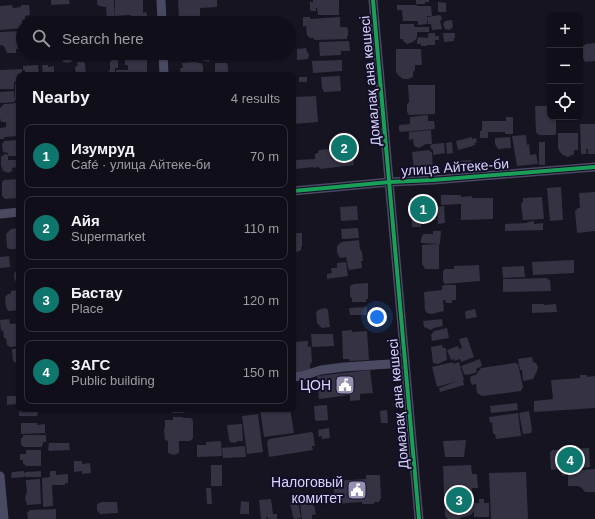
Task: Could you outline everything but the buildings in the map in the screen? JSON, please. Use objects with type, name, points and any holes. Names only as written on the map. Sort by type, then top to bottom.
[{"type":"street","points":[[161,0],[162,16]]},
{"type":"street","name":"Домалақ ана көшесі","points":[[373,0],[419,519]]},
{"type":"street","points":[[163,60],[164,72]]},
{"type":"street","name":"улица Айтеке-би","points":[[296,190],[595,167]]},
{"type":"street","points":[[0,214],[16,212]]},
{"type":"street","points":[[296,377],[321,370],[405,363]]},
{"type":"street","points":[[0,476],[4,519]]},
{"type":"cycle path","points":[[373,0],[419,519]]},
{"type":"cycle path","points":[[296,191],[390,182],[595,167]]},
{"type":"place","name":"Айя","points":[[344,148]]},
{"type":"place","name":"Изумруд","points":[[423,209]]},
{"type":"place","name":"ЦОН","points":[[345,385]]},
{"type":"place","name":"ЗАГС","points":[[570,460]]},
{"type":"place","name":"Налоговый комитет","points":[[357,490]]},
{"type":"place","name":"Бастау","points":[[459,500]]}]
